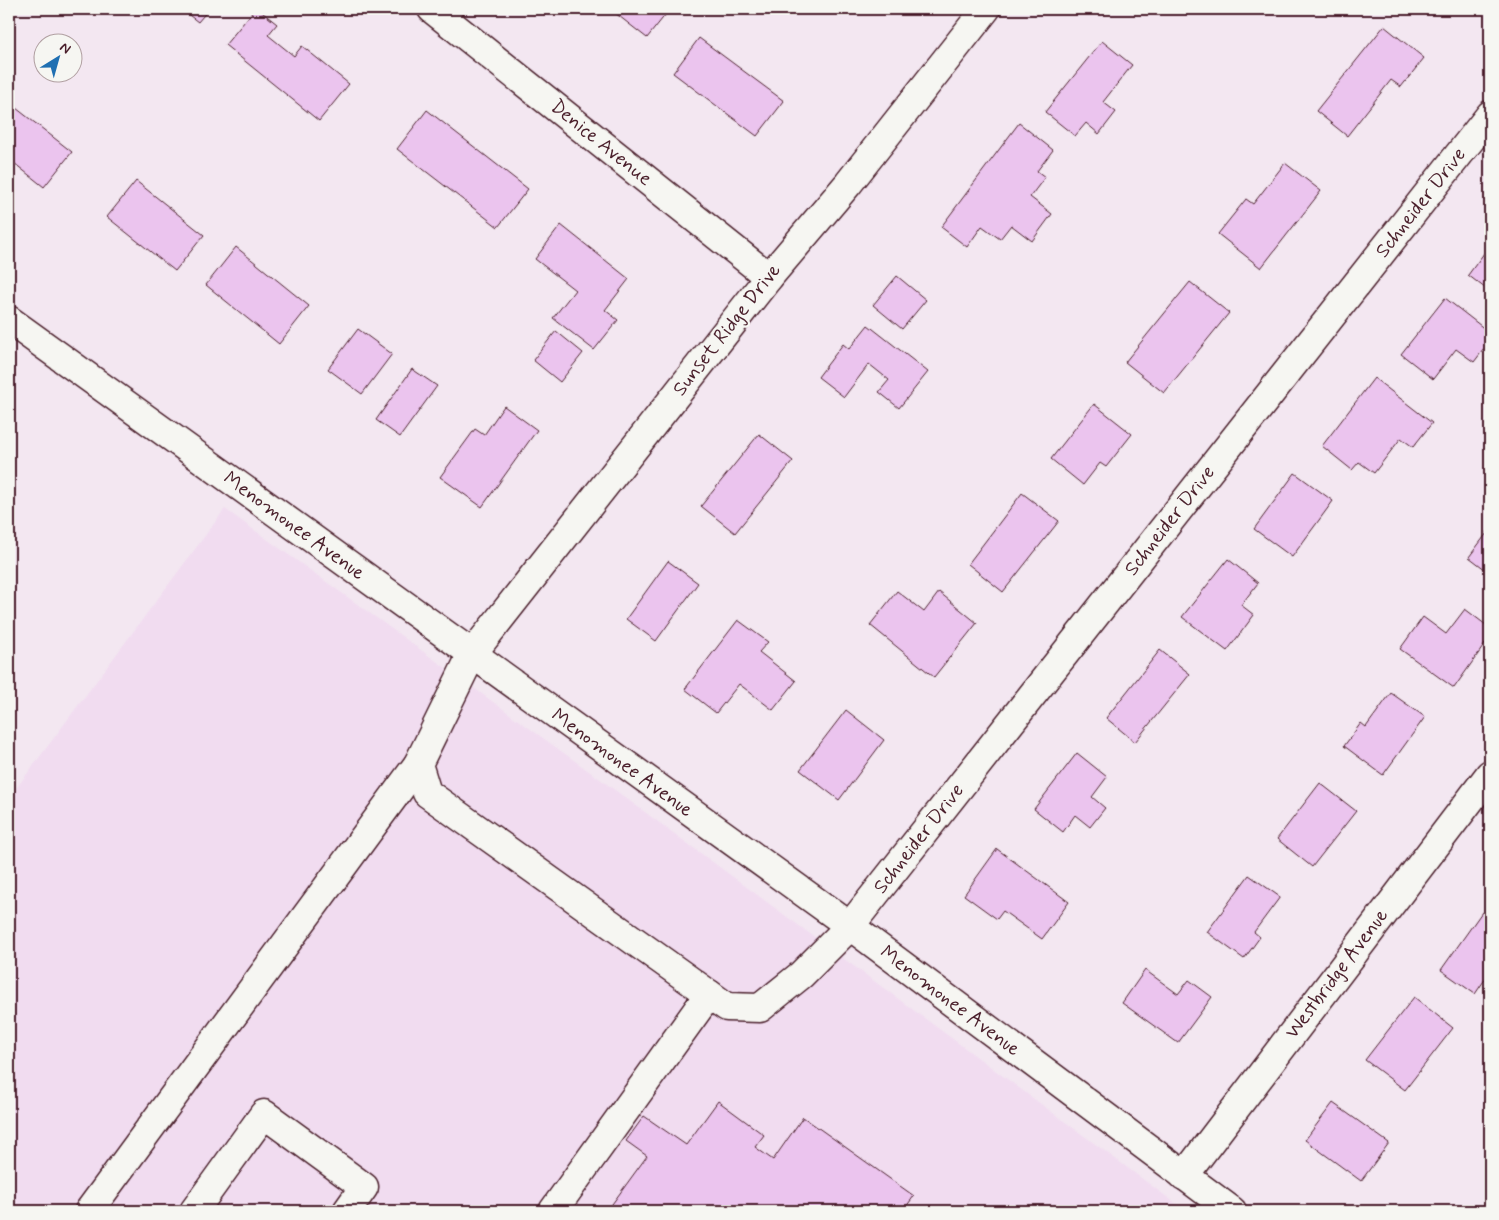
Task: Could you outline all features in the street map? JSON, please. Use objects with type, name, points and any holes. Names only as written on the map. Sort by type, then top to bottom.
[{"type":"street","name":"Denice Avenue","points":[[432,9],[769,277]]},
{"type":"street","name":"Sunset Ridge Drive","points":[[89,1211],[418,764],[472,654],[769,277],[848,184],[986,9]]},
{"type":"street","name":"Schneider Drive","points":[[418,764],[428,793],[726,1007],[760,1008],[800,975],[850,926],[1490,115]]},
{"type":"street","name":"Menomonee Avenue","points":[[9,320],[850,926],[1232,1211]]},
{"type":"street","name":"Westbridge Avenue","points":[[1184,1176],[1490,774]]},
{"type":"street","points":[[553,1211],[709,994]]},
{"type":"street","points":[[194,1211],[264,1114],[364,1187],[346,1211]]},
{"type":"shaded area","points":[[225,509],[604,782],[1186,1211],[9,1211],[9,798]]},
{"type":"building","points":[[181,9],[209,9],[198,22]]},
{"type":"building","points":[[255,9],[258,9],[277,24],[268,35],[294,56],[302,46],[349,84],[319,121],[225,45]]},
{"type":"building","points":[[610,9],[670,9],[647,38]]},
{"type":"building","points":[[1384,26],[1424,58],[1401,87],[1391,80],[1347,136],[1316,111]]},
{"type":"building","points":[[699,38],[784,101],[757,136],[673,73]]},
{"type":"building","points":[[1102,41],[1132,65],[1103,102],[1116,112],[1099,134],[1086,123],[1075,136],[1045,112]]},
{"type":"building","points":[[16,108],[72,152],[44,187],[9,159],[9,116]]},
{"type":"building","points":[[427,110],[528,189],[498,227],[397,149]]},
{"type":"building","points":[[1019,123],[1053,150],[1037,171],[1045,177],[1030,197],[1052,214],[1032,241],[1011,225],[1000,239],[982,226],[967,247],[941,227]]},
{"type":"building","points":[[1285,163],[1321,191],[1261,268],[1218,234],[1246,199],[1253,204]]},
{"type":"building","points":[[136,181],[204,235],[175,271],[107,217]]},
{"type":"building","points":[[561,225],[629,279],[605,310],[618,320],[594,350],[553,318],[575,290],[535,259]]},
{"type":"building","points":[[1490,245],[1490,292],[1468,275]]},
{"type":"building","points":[[236,247],[309,306],[279,344],[206,285]]},
{"type":"building","points":[[897,276],[926,300],[902,329],[873,305]]},
{"type":"building","points":[[1190,282],[1229,313],[1164,393],[1125,362]]},
{"type":"building","points":[[1445,298],[1490,333],[1490,341],[1474,362],[1456,349],[1433,379],[1401,354]]},
{"type":"building","points":[[868,325],[928,372],[899,408],[879,392],[889,380],[869,364],[844,397],[818,377],[843,344],[849,349]]},
{"type":"building","points":[[358,329],[392,354],[362,394],[328,369]]},
{"type":"building","points":[[556,331],[583,353],[560,382],[533,360]]},
{"type":"building","points":[[412,369],[437,386],[400,437],[376,420]]},
{"type":"building","points":[[1374,378],[1432,423],[1413,447],[1401,438],[1374,473],[1359,462],[1352,470],[1322,446]]},
{"type":"building","points":[[1094,404],[1132,434],[1106,467],[1100,463],[1083,485],[1051,459]]},
{"type":"building","points":[[504,406],[537,430],[482,507],[440,477],[475,429],[484,435]]},
{"type":"building","points":[[759,434],[793,461],[735,533],[701,506]]},
{"type":"building","points":[[1295,473],[1333,501],[1292,557],[1254,529]]},
{"type":"building","points":[[1022,493],[1059,521],[1003,592],[968,564]]},
{"type":"building","points":[[1490,529],[1490,573],[1469,557]]},
{"type":"building","points":[[1228,559],[1258,583],[1241,605],[1254,615],[1227,651],[1182,617]]},
{"type":"building","points":[[668,561],[698,583],[656,641],[626,619]]},
{"type":"building","points":[[897,591],[924,612],[939,592],[977,623],[934,677],[870,625]]},
{"type":"building","points":[[1465,609],[1490,628],[1490,637],[1454,688],[1400,649],[1423,617],[1446,634]]},
{"type":"building","points":[[738,620],[768,642],[759,652],[796,681],[773,710],[739,684],[716,713],[685,689]]},
{"type":"building","points":[[1160,650],[1190,674],[1135,742],[1106,718]]},
{"type":"building","points":[[1391,693],[1425,717],[1383,775],[1344,746],[1361,723],[1366,727]]},
{"type":"building","points":[[846,710],[884,740],[839,800],[800,770]]},
{"type":"building","points":[[1077,753],[1107,777],[1092,797],[1105,808],[1090,827],[1075,815],[1063,832],[1034,809]]},
{"type":"building","points":[[1320,783],[1356,811],[1312,867],[1277,839]]},
{"type":"building","points":[[997,849],[1069,902],[1042,939],[1003,911],[997,919],[964,895]]},
{"type":"building","points":[[1249,875],[1280,897],[1254,932],[1260,937],[1244,959],[1207,932]]},
{"type":"building","points":[[1482,912],[1490,918],[1488,947],[1490,972],[1475,994],[1441,970]]},
{"type":"building","points":[[1145,970],[1178,994],[1189,980],[1212,997],[1178,1043],[1122,1003]]},
{"type":"building","points":[[1414,997],[1453,1028],[1405,1090],[1365,1060]]},
{"type":"building","points":[[718,1101],[764,1135],[755,1147],[773,1160],[803,1117],[914,1196],[903,1211],[607,1211],[647,1156],[626,1141],[644,1116],[686,1145]]},
{"type":"building","points":[[1333,1103],[1389,1143],[1361,1181],[1305,1140]]}]
